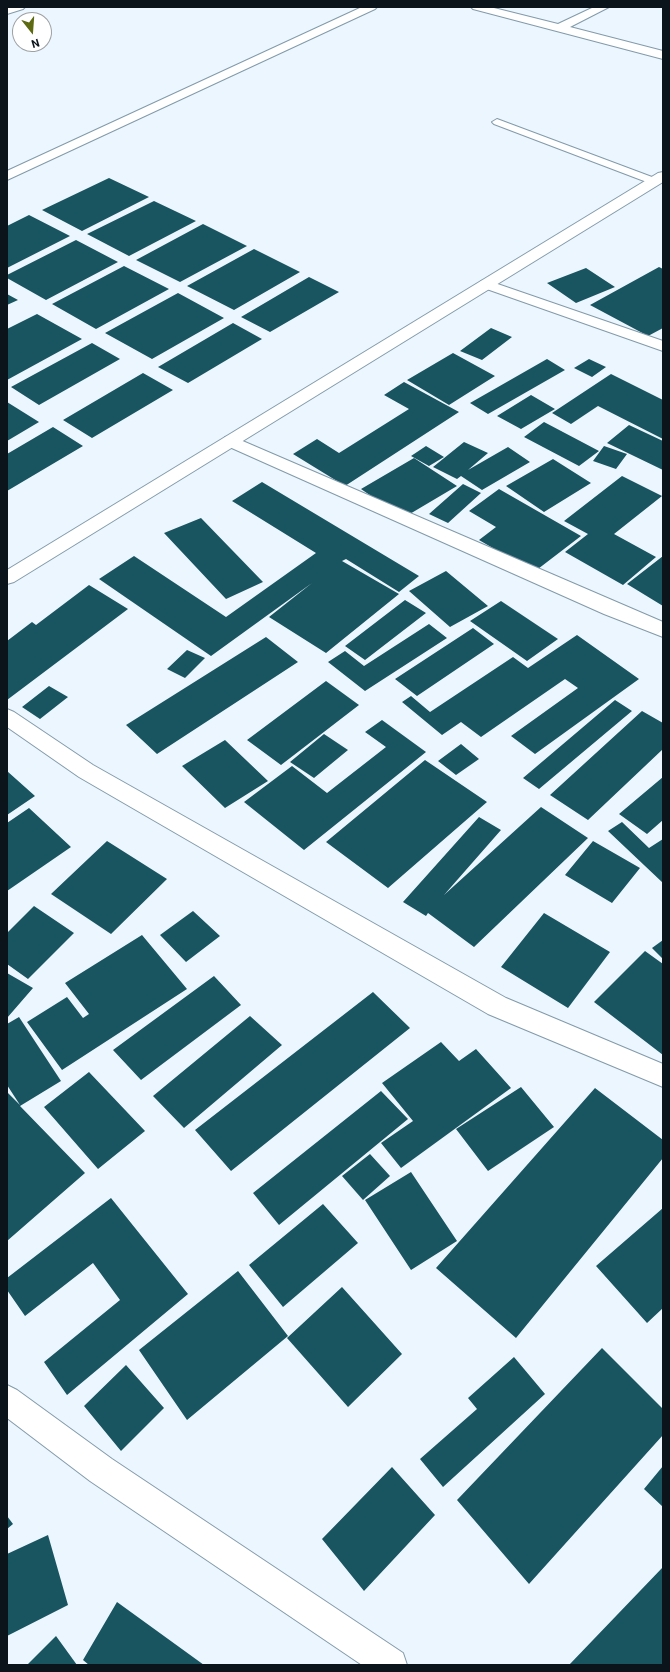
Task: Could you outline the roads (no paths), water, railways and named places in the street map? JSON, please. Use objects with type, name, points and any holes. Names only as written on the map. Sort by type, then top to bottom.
[{"type":"street","points":[[7,11],[18,7]]},
{"type":"street","points":[[7,176],[371,7]]},
{"type":"street","points":[[477,7],[663,55]]},
{"type":"street","points":[[559,28],[603,7]]},
{"type":"street","points":[[7,578],[659,179]]},
{"type":"street","points":[[486,284],[663,346]]},
{"type":"street","points":[[231,441],[611,609],[663,630]]},
{"type":"street","points":[[7,717],[86,772],[497,1006],[663,1076]]},
{"type":"street","points":[[7,1400],[101,1470],[391,1665]]},
{"type":"lane","points":[[497,122],[659,179]]}]
